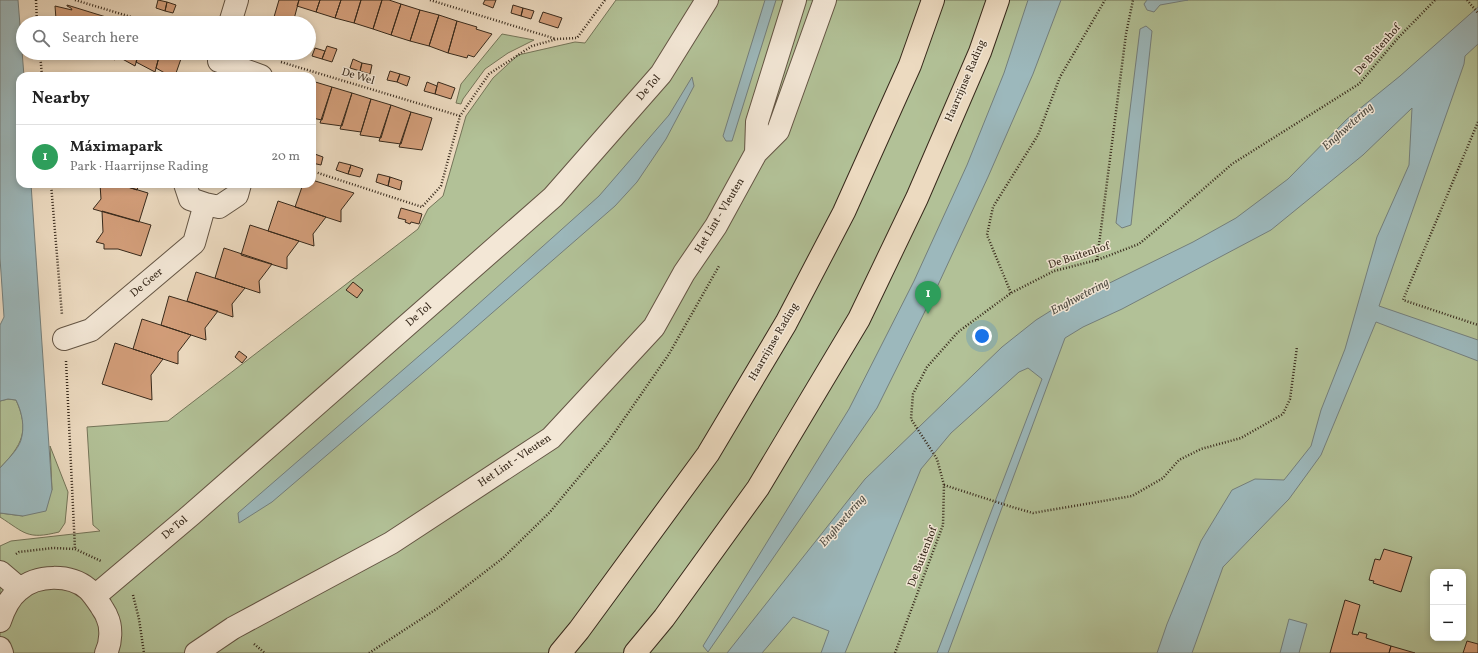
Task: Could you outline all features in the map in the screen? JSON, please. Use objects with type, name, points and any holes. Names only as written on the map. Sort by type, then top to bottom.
[{"type":"main road","name":"Haarrijnse Rading","points":[[560,653],[579,630],[708,454],[786,323],[844,212],[910,66],[933,0]]},
{"type":"main road","name":"Haarrijnse Rading","points":[[636,653],[664,618],[758,488],[858,319],[917,198],[980,52],[998,0]]},
{"type":"street","points":[[232,16],[238,0]]},
{"type":"street","name":"De Tol","points":[[95,596],[198,509],[553,197],[661,74],[707,0]]},
{"type":"street","name":"Het Lint - Vleuten","points":[[756,153],[757,122],[794,0]]},
{"type":"street","name":"Het Lint - Vleuten","points":[[196,653],[240,624],[391,543],[552,438],[654,327],[684,273],[716,226],[756,153],[778,131],[825,0]]},
{"type":"street","points":[[218,63],[248,72]]},
{"type":"street","points":[[186,188],[190,198],[205,204],[219,207],[237,195],[239,188]]},
{"type":"street","name":"De Geer","points":[[64,339],[91,330],[194,243],[205,204]]},
{"type":"street","points":[[6,564],[20,589]]},
{"type":"street","points":[[0,621],[6,605],[20,589],[36,581],[53,577],[71,580],[87,588],[95,596],[108,617],[110,634],[106,653]]},
{"type":"street","points":[[0,648],[2,653]]},
{"type":"path","points":[[36,0],[37,16]]},
{"type":"path","points":[[75,0],[128,16]]},
{"type":"path","points":[[430,0],[557,39]]},
{"type":"path","points":[[316,173],[422,207],[441,186],[460,116],[490,74],[532,46],[557,39],[577,38],[605,0]]},
{"type":"path","points":[[1011,293],[986,234],[992,207],[1038,135],[1060,77],[1105,0]]},
{"type":"path","points":[[1097,260],[1126,34],[1133,0]]},
{"type":"path","name":"De Buitenhof","points":[[895,653],[943,525],[944,485],[937,459],[911,419],[913,394],[927,367],[958,332],[1011,293],[1054,271],[1097,260],[1139,244],[1232,164],[1359,84],[1398,38],[1435,0]]},
{"type":"path","points":[[1468,1],[1478,12]]},
{"type":"path","points":[[41,60],[42,72]]},
{"type":"path","name":"De Wel","points":[[281,62],[314,72]]},
{"type":"path","name":"De Wel","points":[[316,73],[460,116]]},
{"type":"path","points":[[1478,122],[1403,300],[1478,325]]},
{"type":"path","points":[[6,564],[19,552],[53,548],[75,549],[64,339],[51,188]]},
{"type":"path","points":[[944,485],[1012,508],[1033,513],[1132,496],[1163,478],[1179,460],[1201,449],[1241,438],[1270,423],[1283,414],[1290,399],[1297,347]]},
{"type":"green space","points":[[616,0],[1478,0],[1478,653],[0,653],[0,546],[11,541],[100,531],[93,525],[87,427],[168,421],[418,229],[428,209],[443,196],[466,116],[493,78],[518,55],[575,42],[585,43]]},
{"type":"green space","points":[[502,34],[534,40],[508,53],[485,69],[461,104],[456,103],[461,84]]},
{"type":"green space","points":[[8,399],[16,400],[20,411],[23,429],[22,437],[14,452],[0,468],[0,401]]},
{"type":"green space","points":[[50,446],[68,492],[65,523],[59,532],[40,535],[27,534],[0,517],[0,513],[23,516],[52,490]]},
{"type":"water","points":[[0,0],[18,0],[19,16],[16,16],[16,60],[23,60],[24,72],[16,72],[16,188],[31,188],[52,490],[46,511],[23,516],[0,513],[0,468],[20,444],[23,425],[20,409],[16,400],[8,399],[0,401],[0,325],[4,317],[0,258]]},
{"type":"water","points":[[765,0],[776,0],[732,141],[726,141],[723,136]]},
{"type":"water","points":[[1028,0],[1061,0],[1033,74],[988,177],[938,285],[877,408],[708,652],[703,646],[849,409],[914,281],[967,165],[1004,73]]},
{"type":"water","points":[[1147,0],[1188,0],[1160,5],[1154,12],[1147,10],[1144,4]]},
{"type":"water","name":"Enghwetering","points":[[1478,7],[1478,44],[1465,56],[1464,64],[1379,306],[1478,340],[1478,361],[1376,322],[1321,455],[1289,499],[1223,567],[1192,653],[1157,653],[1167,624],[1201,541],[1232,490],[1255,479],[1284,480],[1311,446],[1321,410],[1345,349],[1377,237],[1409,165],[1412,108],[1363,155],[1271,230],[1122,309],[1083,327],[1065,338],[948,653],[937,653],[1042,379],[1028,368],[1019,372],[951,433],[921,469],[845,653],[821,653],[829,631],[793,617],[762,653],[727,653],[865,479],[1002,347],[1036,320],[1060,305],[1081,297],[1193,242],[1236,218],[1288,179],[1347,119],[1400,76]]},
{"type":"water","points":[[1146,26],[1152,31],[1131,225],[1122,228],[1116,223],[1140,29]]},
{"type":"water","points":[[692,77],[694,86],[666,139],[637,182],[615,206],[272,502],[239,523],[238,513],[457,323],[599,196],[669,115]]},
{"type":"water","points":[[1289,619],[1307,624],[1299,653],[1280,653]]},
{"type":"building","points":[[158,0],[167,2],[165,11],[156,8]]},
{"type":"building","points":[[279,0],[299,0],[295,16],[274,16]]},
{"type":"building","points":[[299,0],[320,0],[316,12],[297,6]]},
{"type":"building","points":[[320,0],[341,0],[335,18],[316,12]]},
{"type":"building","points":[[341,0],[361,0],[354,23],[335,18]]},
{"type":"building","points":[[361,0],[382,0],[373,29],[354,23]]},
{"type":"building","points":[[382,0],[389,0],[401,4],[391,35],[373,29]]},
{"type":"building","points":[[485,0],[496,0],[493,8],[483,4]]},
{"type":"building","points":[[167,2],[176,5],[173,13],[165,11]]},
{"type":"building","points":[[401,4],[420,10],[410,41],[391,35]]},
{"type":"building","points":[[513,5],[523,8],[521,16],[511,13]]},
{"type":"building","points":[[55,6],[72,10],[67,6],[103,16],[56,16]]},
{"type":"building","points":[[523,8],[534,11],[531,19],[521,16]]},
{"type":"building","points":[[420,10],[439,15],[429,46],[410,41]]},
{"type":"building","points":[[543,12],[562,18],[558,28],[539,22]]},
{"type":"building","points":[[439,15],[457,21],[448,53],[429,46]]},
{"type":"building","points":[[457,21],[477,27],[476,29],[492,34],[474,57],[468,55],[467,58],[448,53]]},
{"type":"building","points":[[327,46],[337,49],[332,62],[322,59]]},
{"type":"building","points":[[316,48],[325,51],[322,59],[316,57]]},
{"type":"building","points":[[353,59],[362,63],[360,71],[350,68]]},
{"type":"building","points":[[124,60],[137,60],[135,66]]},
{"type":"building","points":[[137,60],[158,60],[155,72],[136,62]]},
{"type":"building","points":[[158,60],[181,60],[176,72],[163,72],[156,68]]},
{"type":"building","points":[[362,63],[372,65],[370,74],[360,71]]},
{"type":"building","points":[[390,71],[400,74],[397,82],[387,80]]},
{"type":"building","points":[[400,74],[410,77],[407,86],[397,82]]},
{"type":"building","points":[[316,82],[332,87],[322,120],[316,119]]},
{"type":"building","points":[[427,82],[437,86],[435,94],[424,91]]},
{"type":"building","points":[[438,82],[455,88],[451,99],[435,94]]},
{"type":"building","points":[[332,87],[352,93],[342,126],[320,123]]},
{"type":"building","points":[[352,93],[371,99],[361,132],[340,129]]},
{"type":"building","points":[[371,99],[391,105],[381,138],[360,135]]},
{"type":"building","points":[[391,105],[411,112],[401,144],[379,141]]},
{"type":"building","points":[[411,112],[432,118],[422,150],[399,147]]},
{"type":"building","points":[[316,154],[323,157],[321,165],[316,164]]},
{"type":"building","points":[[339,162],[351,165],[348,174],[336,170]]},
{"type":"building","points":[[351,165],[363,169],[360,177],[348,174]]},
{"type":"building","points":[[378,174],[390,177],[388,186],[376,182]]},
{"type":"building","points":[[390,177],[402,181],[400,190],[388,186]]},
{"type":"building","points":[[316,181],[354,193],[341,210],[341,222],[295,207],[302,188],[316,188]]},
{"type":"building","points":[[100,188],[131,188],[148,193],[139,222],[93,209],[101,199]]},
{"type":"building","points":[[278,201],[326,217],[313,234],[314,246],[268,231]]},
{"type":"building","points":[[401,208],[422,214],[419,224],[411,222],[410,224],[405,222],[406,220],[398,218]]},
{"type":"building","points":[[102,211],[151,225],[141,256],[118,249],[104,249],[104,244],[96,242],[103,232]]},
{"type":"building","points":[[250,225],[299,241],[287,257],[287,269],[241,255]]},
{"type":"building","points":[[224,248],[272,264],[259,281],[260,293],[215,278]]},
{"type":"building","points":[[196,272],[245,288],[232,304],[233,317],[187,301]]},
{"type":"building","points":[[353,282],[363,290],[357,298],[346,290]]},
{"type":"building","points":[[169,296],[218,311],[205,328],[206,340],[161,325]]},
{"type":"building","points":[[142,319],[191,335],[178,352],[178,364],[133,349]]},
{"type":"building","points":[[115,343],[163,359],[151,375],[152,400],[102,384]]},
{"type":"building","points":[[239,351],[247,357],[242,363],[235,357]]},
{"type":"building","points":[[1384,549],[1412,557],[1401,592],[1373,583],[1374,581],[1369,580],[1375,559],[1380,560]]},
{"type":"building","points":[[1345,600],[1360,605],[1352,634],[1358,635],[1359,632],[1367,634],[1366,638],[1391,646],[1389,653],[1330,653]]},
{"type":"building","points":[[1467,641],[1478,644],[1478,653],[1463,653]]},
{"type":"building","points":[[1391,646],[1415,653],[1389,653]]},
{"type":"place","name":"Máximapark","points":[[928,314]]}]
